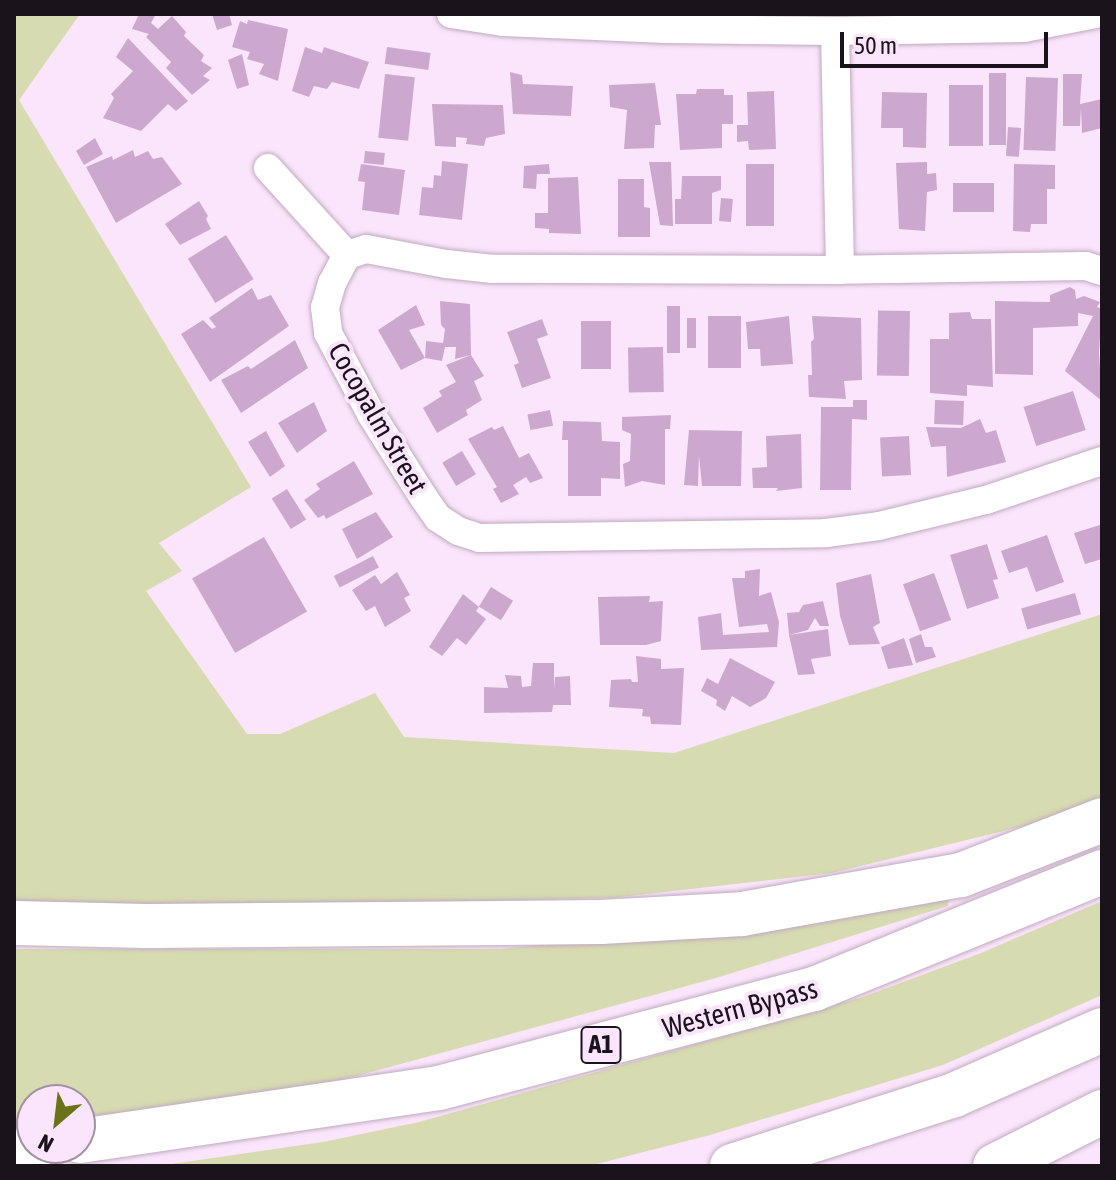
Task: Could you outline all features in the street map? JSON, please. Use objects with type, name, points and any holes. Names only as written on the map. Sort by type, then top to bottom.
[{"type":"highway","points":[[14,923],[147,926],[601,922],[742,914],[961,875],[1102,820]]},
{"type":"highway","name":"Western Bypass","points":[[96,1139],[439,1088],[814,989],[1102,872]]},
{"type":"highway","points":[[732,1166],[954,1095],[1102,1030]]},
{"type":"highway","points":[[995,1166],[1102,1112]]},
{"type":"street","points":[[451,14],[504,22],[650,29],[835,31],[1024,28],[1096,14]]},
{"type":"street","points":[[835,31],[840,270]]},
{"type":"street","points":[[268,168],[347,255],[366,249],[493,269],[840,270],[1086,266],[1102,271]]},
{"type":"street","name":"Cocopalm Street","points":[[347,255],[332,283],[325,307],[328,333],[371,414],[438,518],[458,531],[479,538],[826,533],[879,526],[986,500],[1102,461]]},
{"type":"green space","points":[[14,14],[80,14],[19,100],[251,487],[159,543],[182,571],[146,591],[247,734],[280,734],[375,693],[404,737],[674,753],[1102,614],[1102,800],[1045,821],[832,873],[611,898],[293,906],[14,903]]},
{"type":"green space","points":[[949,889],[948,906],[716,978],[327,1084],[96,1116],[96,1084],[16,1084],[14,1124],[14,949],[499,949],[629,936]]},
{"type":"green space","points":[[1102,901],[1102,995],[943,1065],[710,1135],[589,1166],[158,1166],[323,1142],[419,1122],[863,997],[981,953]]},
{"type":"building","points":[[139,14],[156,14],[151,23],[158,29],[172,16],[186,32],[184,36],[204,55],[201,61],[212,68],[203,76],[210,80],[192,95],[166,68],[171,62],[146,37],[149,34],[132,29]]},
{"type":"building","points":[[212,14],[229,14],[232,25],[217,30]]},
{"type":"building","points":[[248,20],[288,29],[278,81],[259,74],[264,64],[247,59],[250,52],[232,47],[240,21],[247,24]]},
{"type":"building","points":[[128,38],[188,101],[176,111],[168,104],[141,131],[103,118],[114,98],[111,94],[133,71],[116,57]]},
{"type":"building","points":[[305,47],[322,53],[324,47],[369,62],[359,89],[332,82],[327,89],[314,86],[309,97],[292,91]]},
{"type":"building","points":[[387,47],[431,53],[428,70],[385,64]]},
{"type":"building","points":[[242,54],[249,85],[237,89],[228,60]]},
{"type":"building","points":[[510,72],[522,75],[523,84],[573,86],[571,116],[513,114]]},
{"type":"building","points":[[989,73],[1006,73],[1006,145],[989,145]]},
{"type":"building","points":[[385,74],[415,77],[408,141],[378,138]]},
{"type":"building","points":[[1063,74],[1082,74],[1080,104],[1102,99],[1102,128],[1082,133],[1081,108],[1080,126],[1063,126]]},
{"type":"building","points":[[1026,77],[1058,78],[1055,151],[1023,150]]},
{"type":"building","points":[[655,83],[661,125],[655,125],[654,148],[624,149],[627,110],[610,107],[609,85]]},
{"type":"building","points":[[949,85],[983,85],[983,146],[949,146]]},
{"type":"building","points":[[697,89],[724,89],[724,95],[733,95],[733,124],[722,124],[722,148],[680,150],[676,94],[696,94]]},
{"type":"building","points":[[774,91],[776,149],[749,150],[748,141],[737,142],[737,125],[748,125],[747,92]]},
{"type":"building","points":[[882,92],[927,93],[926,148],[903,147],[903,128],[881,128]]},
{"type":"building","points":[[432,104],[503,105],[505,134],[486,138],[484,146],[466,144],[467,138],[456,137],[456,147],[435,146]]},
{"type":"building","points":[[1008,127],[1021,128],[1019,157],[1006,156]]},
{"type":"building","points":[[95,138],[103,154],[84,165],[76,151]]},
{"type":"building","points":[[133,150],[135,157],[148,151],[153,159],[162,157],[182,184],[116,223],[86,167],[112,156],[113,160]]},
{"type":"building","points":[[365,151],[385,153],[384,165],[364,163]]},
{"type":"building","points":[[442,161],[468,164],[462,220],[419,215],[422,187],[433,188],[434,175],[441,176]]},
{"type":"building","points":[[649,162],[671,162],[673,226],[660,225]]},
{"type":"building","points":[[927,162],[927,174],[936,173],[937,190],[927,192],[925,231],[899,229],[896,163]]},
{"type":"building","points":[[361,164],[405,170],[399,215],[362,210],[365,182],[358,181]]},
{"type":"building","points":[[549,164],[550,174],[537,174],[536,189],[523,188],[524,166]]},
{"type":"building","points":[[746,164],[774,164],[774,226],[746,226]]},
{"type":"building","points":[[1014,164],[1055,165],[1055,189],[1047,189],[1047,224],[1031,224],[1030,232],[1013,231]]},
{"type":"building","points":[[682,176],[721,176],[721,190],[712,193],[712,224],[675,224],[675,199],[681,199]]},
{"type":"building","points":[[578,177],[581,234],[549,233],[549,229],[535,228],[535,213],[548,213],[548,178]]},
{"type":"building","points":[[618,179],[644,179],[644,207],[650,208],[650,237],[618,237]]},
{"type":"building","points":[[953,183],[994,183],[994,212],[953,212]]},
{"type":"building","points":[[721,198],[733,199],[731,222],[719,221]]},
{"type":"building","points":[[199,201],[211,229],[180,245],[165,224]]},
{"type":"building","points":[[226,235],[254,279],[215,303],[188,259]]},
{"type":"building","points":[[1070,287],[1075,290],[1076,299],[1084,296],[1100,302],[1097,307],[1102,309],[1099,352],[1102,401],[1065,371],[1093,316],[1078,313],[1078,326],[1033,328],[1033,375],[995,374],[995,301],[1050,302],[1050,295]]},
{"type":"building","points":[[252,288],[258,300],[271,295],[289,326],[210,382],[181,334],[203,320],[212,329],[216,327],[209,318]]},
{"type":"building","points":[[440,301],[470,304],[471,355],[455,359],[456,347],[445,347],[442,361],[425,358],[426,341],[443,343],[445,329],[441,325]]},
{"type":"building","points":[[416,305],[425,325],[409,330],[425,358],[401,370],[378,330]]},
{"type":"building","points":[[667,306],[680,306],[680,353],[667,353]]},
{"type":"building","points":[[878,310],[910,311],[909,376],[877,375]]},
{"type":"building","points":[[970,312],[972,319],[991,319],[993,387],[967,385],[967,396],[930,393],[930,339],[949,339],[949,313]]},
{"type":"building","points":[[708,316],[741,316],[741,368],[708,368]]},
{"type":"building","points":[[789,316],[793,364],[761,366],[760,349],[748,349],[746,322]]},
{"type":"building","points":[[812,316],[861,318],[862,380],[844,381],[846,399],[809,397],[808,375],[812,375],[811,342],[814,339]]},
{"type":"building","points":[[687,318],[696,318],[696,348],[687,348]]},
{"type":"building","points":[[542,319],[548,335],[537,339],[551,378],[522,388],[514,365],[519,363],[507,332]]},
{"type":"building","points":[[581,321],[611,321],[611,369],[581,369]]},
{"type":"building","points":[[295,340],[308,368],[241,413],[221,380],[248,366],[251,369]]},
{"type":"building","points":[[663,347],[664,392],[629,393],[628,348]]},
{"type":"building","points":[[471,355],[484,376],[474,381],[482,400],[466,410],[468,415],[437,433],[423,408],[442,396],[439,391],[456,382],[446,365]]},
{"type":"building","points":[[1073,391],[1086,430],[1036,446],[1024,407]]},
{"type":"building","points":[[853,400],[867,400],[867,420],[852,419],[851,490],[820,490],[821,407],[853,407]]},
{"type":"building","points":[[935,400],[964,401],[963,425],[934,424]]},
{"type":"building","points":[[314,402],[327,431],[297,453],[278,423]]},
{"type":"building","points":[[550,410],[553,426],[530,430],[527,414]]},
{"type":"building","points":[[671,415],[670,429],[665,429],[665,485],[642,481],[625,487],[623,464],[630,461],[631,434],[622,430],[622,417]]},
{"type":"building","points":[[980,419],[986,433],[996,430],[1006,462],[947,477],[946,446],[931,447],[926,427],[961,428]]},
{"type":"building","points":[[563,421],[601,422],[602,441],[620,442],[620,479],[601,478],[601,496],[568,496],[568,440],[562,440]]},
{"type":"building","points":[[503,426],[519,458],[529,453],[543,478],[530,483],[526,477],[513,485],[519,494],[501,503],[493,489],[497,487],[468,439],[492,427],[494,430]]},
{"type":"building","points":[[689,430],[742,431],[741,486],[702,486],[699,456],[698,486],[684,485]]},
{"type":"building","points":[[266,431],[285,466],[270,477],[248,442]]},
{"type":"building","points":[[801,434],[802,488],[776,491],[778,488],[753,488],[752,468],[767,467],[766,436]]},
{"type":"building","points":[[909,436],[911,475],[882,476],[880,438]]},
{"type":"building","points":[[462,451],[476,474],[456,486],[442,463]]},
{"type":"building","points":[[354,461],[373,494],[326,519],[324,515],[318,518],[304,500],[320,489],[316,484]]},
{"type":"building","points":[[287,489],[306,520],[291,529],[272,499]]},
{"type":"building","points":[[376,512],[393,537],[357,559],[342,529]]},
{"type":"building","points":[[1100,525],[1102,559],[1085,564],[1074,533]]},
{"type":"building","points":[[1047,535],[1064,582],[1036,592],[1027,567],[1009,573],[1001,551]]},
{"type":"building","points":[[264,537],[307,611],[235,653],[192,578]]},
{"type":"building","points":[[987,544],[998,579],[993,580],[999,598],[967,609],[950,555]]},
{"type":"building","points":[[373,556],[379,568],[340,588],[334,576]]},
{"type":"building","points":[[760,569],[759,596],[771,592],[779,622],[777,647],[701,650],[698,617],[721,613],[723,635],[769,632],[767,624],[739,627],[732,578],[745,578],[745,571]]},
{"type":"building","points":[[397,572],[410,595],[404,598],[411,611],[385,627],[375,606],[366,611],[352,590],[375,575],[381,584]]},
{"type":"building","points":[[934,573],[951,620],[920,631],[903,584]]},
{"type":"building","points":[[871,574],[880,623],[873,627],[880,644],[849,645],[840,616],[836,583]]},
{"type":"building","points":[[491,587],[513,601],[501,620],[479,607]]},
{"type":"building","points":[[1075,593],[1081,614],[1027,630],[1021,608]]},
{"type":"building","points":[[463,594],[479,607],[476,611],[486,619],[466,645],[457,638],[442,656],[429,647]]},
{"type":"building","points":[[650,596],[649,602],[663,601],[661,641],[646,645],[600,645],[598,597]]},
{"type":"building","points":[[823,601],[829,626],[820,626],[815,618],[808,630],[789,635],[787,613],[799,612],[803,605]]},
{"type":"building","points":[[828,629],[831,656],[811,659],[815,674],[798,675],[789,635]]},
{"type":"building","points":[[921,634],[925,647],[932,647],[936,657],[916,663],[909,639]]},
{"type":"building","points":[[904,638],[913,665],[888,669],[881,647]]},
{"type":"building","points":[[636,656],[661,659],[661,669],[684,668],[681,725],[651,724],[650,717],[642,716],[643,709],[609,707],[611,680],[631,679],[638,682]]},
{"type":"building","points":[[730,658],[775,682],[766,698],[750,707],[732,696],[725,711],[716,705],[717,700],[701,691],[707,678],[718,684]]},
{"type":"building","points":[[533,663],[554,663],[554,689],[555,677],[570,676],[571,705],[553,705],[552,712],[484,713],[484,687],[508,688],[505,675],[521,676],[522,687],[531,686]]}]
